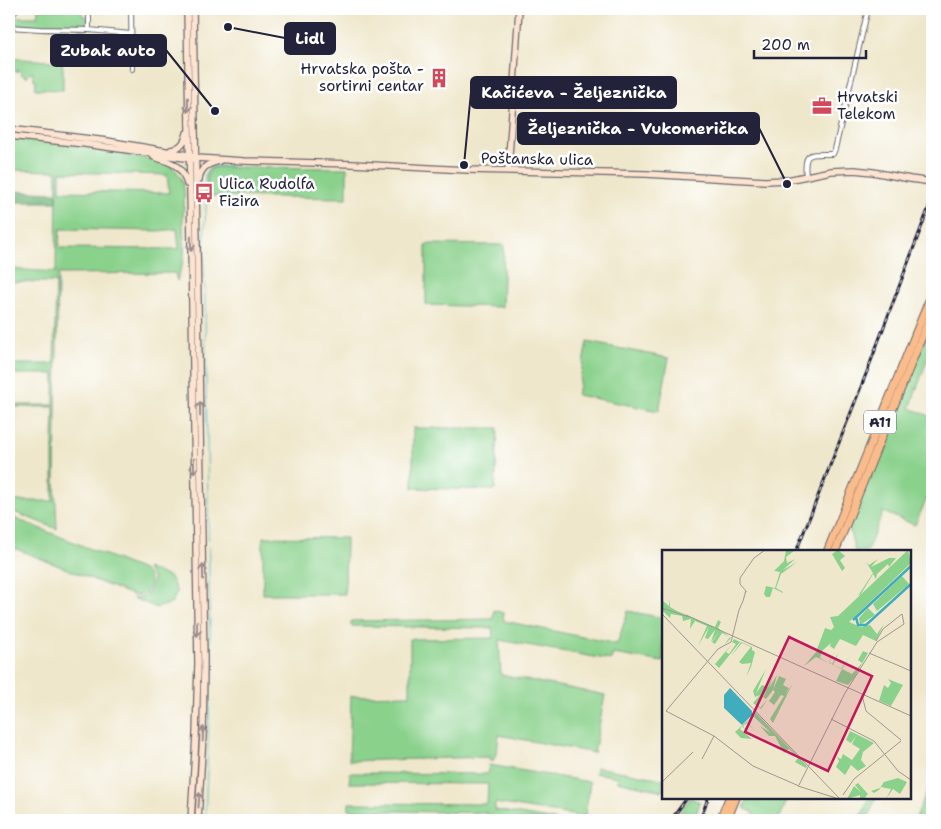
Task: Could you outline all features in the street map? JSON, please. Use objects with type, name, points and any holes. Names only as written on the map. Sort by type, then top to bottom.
[{"type":"highway","name":"A11","points":[[829,550],[932,293]]},
{"type":"highway","name":"A11","points":[[836,550],[932,312]]},
{"type":"highway","points":[[720,820],[728,799]]},
{"type":"highway","points":[[727,820],[736,799]]},
{"type":"main road","points":[[187,9],[189,126],[192,157]]},
{"type":"main road","points":[[192,9],[192,157],[204,663],[204,718],[198,820]]},
{"type":"main road","points":[[508,171],[519,9]]},
{"type":"main road","points":[[166,151],[176,149],[182,145],[189,126]]},
{"type":"main road","points":[[9,129],[98,139],[192,157]]},
{"type":"main road","points":[[9,136],[192,157]]},
{"type":"main road","points":[[144,152],[170,161],[179,167],[193,195]]},
{"type":"main road","name":"Poštanska ulica","points":[[192,157],[467,170],[646,174],[765,181],[787,180],[831,171],[854,170],[932,182]]},
{"type":"main road","points":[[191,820],[198,663],[193,195],[202,169],[210,163],[225,160]]},
{"type":"street","points":[[89,9],[89,30]]},
{"type":"street","points":[[131,9],[132,69]]},
{"type":"street","points":[[806,176],[807,158],[810,155],[814,153],[833,154],[835,149],[868,9]]},
{"type":"street","points":[[9,27],[89,30],[131,34]]},
{"type":"green space","points":[[38,9],[82,9],[82,16],[87,16],[87,24],[85,29],[79,29],[79,26],[60,25],[60,28],[9,24],[9,17],[37,17]]},
{"type":"green space","points":[[9,58],[62,62],[63,90],[35,89],[36,80],[34,80],[33,73],[30,73],[27,77],[21,74],[21,71],[18,69],[17,72],[9,70]]},
{"type":"green space","points":[[9,138],[81,146],[161,161],[173,166],[181,178],[184,188],[184,252],[177,281],[175,273],[58,274],[55,482],[57,529],[9,510],[9,501],[53,501],[54,407],[9,407],[9,405],[54,405],[54,374],[9,374],[9,364],[54,364],[56,282],[9,282],[9,269],[56,272],[57,171],[9,170]],"holes":[[[60,172],[167,175],[169,193],[60,191]],[[60,229],[158,231],[177,229],[179,249],[59,248]]]},
{"type":"green space","points":[[217,167],[347,168],[347,198],[207,196],[207,173],[210,169]]},
{"type":"green space","points":[[9,191],[57,193],[57,202],[9,202]]},
{"type":"green space","points":[[426,244],[504,245],[502,307],[426,305]]},
{"type":"green space","points":[[932,321],[932,346],[910,408],[932,417],[932,487],[915,525],[883,512],[867,550],[855,550],[849,528]]},
{"type":"green space","points":[[587,342],[669,358],[659,411],[577,395]]},
{"type":"green space","points":[[413,428],[498,428],[495,490],[413,488]]},
{"type":"green space","points":[[9,516],[143,570],[150,579],[149,588],[143,594],[132,595],[9,546]]},
{"type":"green space","points":[[263,537],[346,538],[345,594],[263,594]]},
{"type":"green space","points":[[146,568],[170,577],[177,592],[172,603],[157,608],[133,598],[141,597],[150,591],[153,579]]},
{"type":"green space","points":[[494,610],[503,613],[504,621],[617,644],[628,611],[662,618],[662,662],[613,654],[611,660],[499,640],[501,675],[605,695],[594,753],[499,735],[497,751],[493,761],[489,760],[489,757],[349,761],[351,696],[410,695],[410,639],[493,638],[492,628],[351,626],[351,621],[493,619]]},
{"type":"green space","points":[[489,765],[590,782],[585,817],[495,803],[495,810],[555,820],[487,820],[486,813],[349,810],[349,803],[487,804],[488,784],[349,783],[350,773],[487,774]]},
{"type":"green space","points":[[596,767],[662,779],[662,791],[617,781],[618,777],[595,773]]},
{"type":"green space","points":[[932,779],[932,804],[925,820],[915,820]]},
{"type":"green space","points":[[689,799],[700,802],[694,820],[674,820]]},
{"type":"green space","points":[[748,799],[787,799],[778,820],[761,820],[752,817],[754,813],[744,808]]},
{"type":"green space","points":[[869,799],[876,799],[867,820],[860,820]]},
{"type":"waterway","points":[[205,820],[210,694],[204,237],[206,208],[205,175],[213,167],[235,167]]},
{"type":"railway","points":[[797,550],[932,199]]},
{"type":"railway","points":[[671,820],[686,799]]},
{"type":"railway","points":[[700,820],[708,799]]},
{"type":"place","name":"Lidl","points":[[228,27]]},
{"type":"place","name":"Hrvatska pošta - sortirni centar","points":[[439,78]]},
{"type":"place","name":"Hrvatski Telekom","points":[[822,106]]},
{"type":"place","name":"Zubak auto","points":[[215,111]]},
{"type":"place","name":"Kačićeva - Željeznička","points":[[464,165]]},
{"type":"place","name":"Željeznička - Vukomerička","points":[[787,184]]},
{"type":"place","name":"Ulica Rudolfa Fizira","points":[[204,193]]}]
